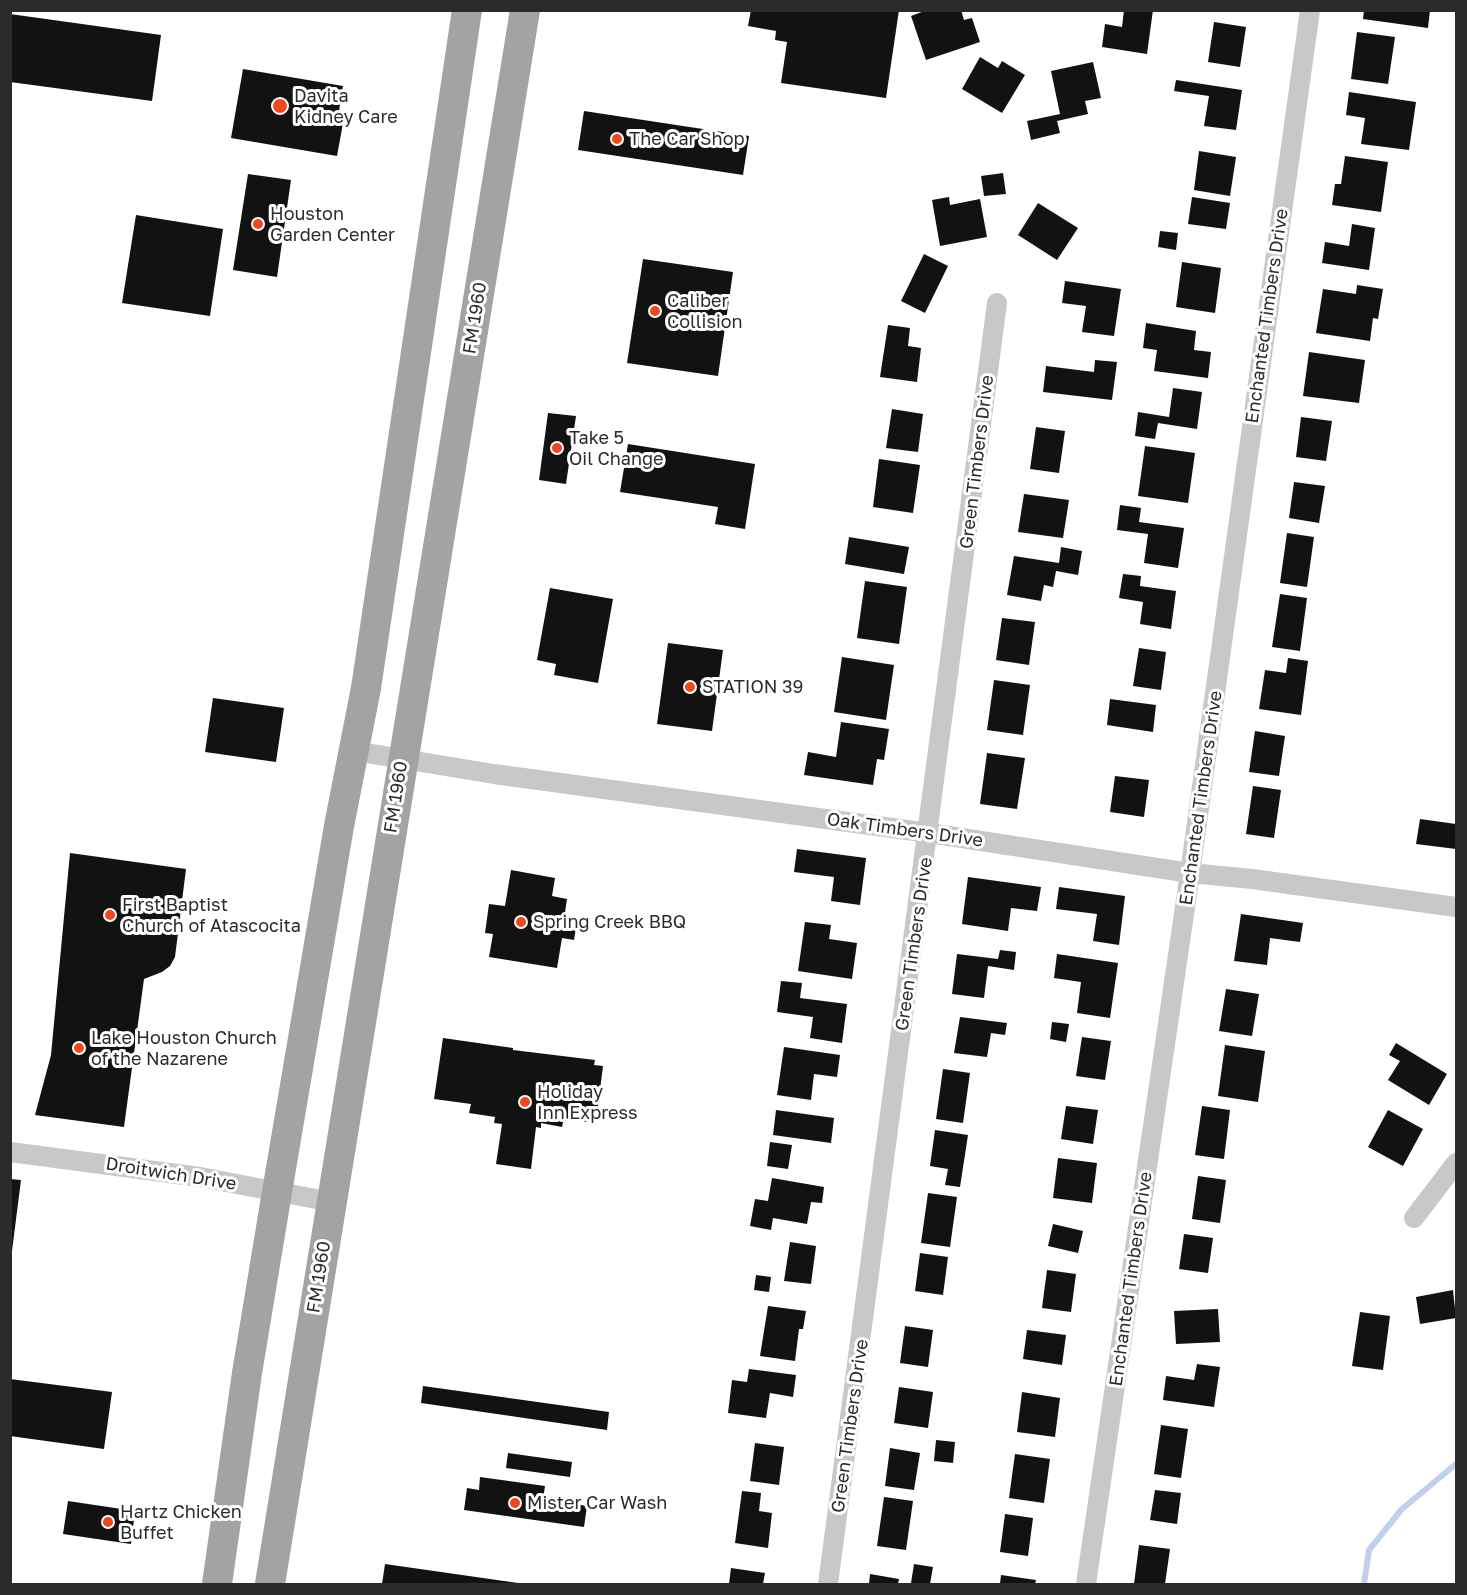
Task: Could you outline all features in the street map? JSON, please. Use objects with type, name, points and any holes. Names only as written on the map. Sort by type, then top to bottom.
[{"type":"main road","points":[[217,1584],[247,1373],[339,826],[371,653],[467,10]]},
{"type":"main road","name":"FM 1960","points":[[270,1584],[525,10]]},
{"type":"street","name":"Enchanted Timbers Drive","points":[[1086,1584],[1190,873],[1310,10]]},
{"type":"street","name":"Green Timbers Drive","points":[[828,1584],[997,303]]},
{"type":"street","name":"Oak Timbers Drive","points":[[354,750],[505,775],[929,832],[1190,873],[1456,907]]},
{"type":"street","name":"Droitwich Drive","points":[[10,1152],[180,1174],[332,1202]]},
{"type":"street","points":[[1414,1218],[1456,1163]]},
{"type":"building","points":[[751,10],[899,10],[886,98],[781,83],[787,42],[775,40],[776,31],[748,26]]},
{"type":"building","points":[[927,10],[961,10],[964,20],[972,18],[980,42],[926,60],[911,16]]},
{"type":"building","points":[[1124,10],[1153,10],[1147,54],[1102,47],[1105,24],[1122,27]]},
{"type":"building","points":[[1364,10],[1430,10],[1428,28],[1363,19]]},
{"type":"building","points":[[10,14],[161,35],[152,101],[10,82]]},
{"type":"building","points":[[1214,22],[1246,27],[1240,67],[1208,62]]},
{"type":"building","points":[[1357,32],[1395,37],[1388,84],[1351,79]]},
{"type":"building","points":[[980,57],[998,68],[1002,61],[1025,75],[1002,113],[962,89]]},
{"type":"building","points":[[1093,62],[1101,98],[1085,101],[1088,114],[1057,121],[1060,133],[1031,140],[1027,121],[1060,114],[1051,71]]},
{"type":"building","points":[[243,69],[343,86],[339,111],[345,112],[337,156],[231,138]]},
{"type":"building","points":[[1176,80],[1242,90],[1236,130],[1204,126],[1209,96],[1174,91]]},
{"type":"building","points":[[1349,92],[1416,102],[1409,150],[1361,144],[1365,118],[1346,115]]},
{"type":"building","points":[[584,111],[749,136],[743,175],[578,150]]},
{"type":"building","points":[[1199,151],[1236,157],[1230,196],[1194,190]]},
{"type":"building","points":[[1345,156],[1388,162],[1381,212],[1332,205],[1335,184],[1341,184]]},
{"type":"building","points":[[1003,173],[1006,194],[984,196],[981,176]]},
{"type":"building","points":[[248,174],[291,180],[277,277],[233,270]]},
{"type":"building","points":[[949,197],[950,205],[980,199],[987,237],[940,246],[932,200]]},
{"type":"building","points":[[1192,197],[1230,203],[1226,229],[1188,224]]},
{"type":"building","points":[[1038,203],[1078,228],[1057,260],[1018,235]]},
{"type":"building","points":[[136,215],[223,229],[210,316],[122,303]]},
{"type":"building","points":[[1352,224],[1375,228],[1369,270],[1322,263],[1325,242],[1349,246]]},
{"type":"building","points":[[1160,231],[1178,233],[1176,250],[1158,247]]},
{"type":"building","points":[[924,254],[948,266],[925,313],[901,301]]},
{"type":"building","points":[[643,259],[733,272],[718,376],[627,363]]},
{"type":"building","points":[[1182,262],[1221,268],[1215,313],[1176,307]]},
{"type":"building","points":[[1065,281],[1121,289],[1114,336],[1082,332],[1086,306],[1062,303]]},
{"type":"building","points":[[1357,285],[1383,289],[1378,319],[1373,318],[1370,341],[1316,333],[1323,289],[1356,294]]},
{"type":"building","points":[[1146,323],[1196,331],[1194,350],[1211,352],[1208,378],[1154,371],[1157,350],[1143,348]]},
{"type":"building","points":[[888,325],[910,328],[908,346],[921,348],[917,382],[880,377]]},
{"type":"building","points":[[1309,352],[1365,360],[1359,403],[1303,396]]},
{"type":"building","points":[[1095,360],[1117,362],[1112,400],[1043,392],[1046,366],[1094,372]]},
{"type":"building","points":[[1173,388],[1202,392],[1197,429],[1158,423],[1155,439],[1135,436],[1138,412],[1169,417]]},
{"type":"building","points":[[892,409],[923,414],[918,452],[886,448]]},
{"type":"building","name":"Take 5 Oil Change","points":[[548,413],[576,416],[566,484],[539,480]]},
{"type":"building","points":[[1301,417],[1332,421],[1326,461],[1296,457]]},
{"type":"building","points":[[1036,427],[1065,431],[1059,473],[1030,469]]},
{"type":"building","points":[[628,444],[755,464],[745,529],[715,524],[718,507],[620,492]]},
{"type":"building","points":[[1145,446],[1195,453],[1188,503],[1138,496]]},
{"type":"building","points":[[879,459],[920,465],[913,513],[873,507]]},
{"type":"building","points":[[1294,482],[1325,486],[1319,523],[1289,518]]},
{"type":"building","points":[[1024,494],[1069,500],[1063,538],[1018,532]]},
{"type":"building","points":[[1120,505],[1141,508],[1139,522],[1184,528],[1178,568],[1144,563],[1148,534],[1117,530]]},
{"type":"building","points":[[1287,533],[1314,537],[1307,587],[1280,583]]},
{"type":"building","points":[[849,537],[909,547],[904,574],[845,564]]},
{"type":"building","points":[[1061,547],[1082,551],[1078,575],[1056,571],[1053,587],[1044,585],[1041,601],[1007,595],[1014,556],[1059,563]]},
{"type":"building","points":[[1123,574],[1141,576],[1140,586],[1176,591],[1171,629],[1140,624],[1143,602],[1119,598]]},
{"type":"building","points":[[865,581],[907,587],[899,644],[857,638]]},
{"type":"building","points":[[550,588],[613,599],[598,683],[554,675],[556,664],[537,660]]},
{"type":"building","points":[[1280,594],[1307,598],[1300,651],[1272,647]]},
{"type":"building","points":[[1002,618],[1035,622],[1029,665],[996,660]]},
{"type":"building","name":"STATION 39","points":[[668,643],[723,650],[712,731],[657,724]]},
{"type":"building","points":[[1139,648],[1166,652],[1161,690],[1133,686]]},
{"type":"building","points":[[842,657],[894,665],[886,720],[834,712]]},
{"type":"building","points":[[1288,658],[1308,661],[1301,715],[1259,709],[1265,670],[1286,673]]},
{"type":"building","points":[[994,680],[1030,685],[1023,735],[987,730]]},
{"type":"building","points":[[213,698],[284,708],[276,762],[205,752]]},
{"type":"building","points":[[1110,699],[1156,705],[1153,732],[1107,725]]},
{"type":"building","points":[[841,722],[889,729],[884,760],[877,759],[873,785],[804,775],[808,752],[836,757]]},
{"type":"building","points":[[1255,731],[1285,736],[1279,776],[1249,772]]},
{"type":"building","points":[[987,753],[1025,758],[1017,809],[980,804]]},
{"type":"building","points":[[1115,776],[1149,780],[1144,817],[1110,812]]},
{"type":"building","points":[[1253,786],[1281,790],[1274,838],[1246,834]]},
{"type":"building","points":[[1420,819],[1456,824],[1456,849],[1416,844]]},
{"type":"building","points":[[797,849],[866,858],[860,905],[831,901],[834,877],[794,872]]},
{"type":"building","points":[[70,853],[186,869],[175,957],[170,966],[162,972],[144,979],[124,1127],[35,1115],[51,1055]]},
{"type":"building","points":[[511,870],[555,878],[552,896],[567,899],[564,919],[577,921],[574,940],[562,938],[557,968],[489,957],[493,934],[485,933],[489,904],[505,906]]},
{"type":"building","points":[[968,877],[1041,887],[1037,911],[1011,908],[1008,931],[962,924]]},
{"type":"building","points":[[1059,887],[1125,896],[1119,945],[1093,941],[1097,914],[1056,909]]},
{"type":"building","points":[[1241,914],[1303,923],[1300,942],[1270,938],[1267,965],[1234,961]]},
{"type":"building","points":[[805,922],[831,925],[829,939],[857,943],[852,979],[798,971]]},
{"type":"building","points":[[1000,950],[1016,952],[1014,970],[988,966],[984,998],[952,994],[957,954],[998,959]]},
{"type":"building","points":[[1057,954],[1118,963],[1110,1018],[1077,1013],[1081,982],[1054,978]]},
{"type":"building","points":[[781,981],[802,983],[800,998],[847,1004],[842,1043],[810,1038],[813,1017],[777,1012]]},
{"type":"building","points":[[1226,989],[1259,994],[1252,1036],[1219,1031]]},
{"type":"building","points":[[960,1017],[1007,1023],[1005,1035],[991,1033],[987,1057],[954,1053]]},
{"type":"building","points":[[1052,1022],[1069,1024],[1066,1042],[1050,1039]]},
{"type":"building","points":[[1082,1037],[1111,1041],[1105,1080],[1076,1076]]},
{"type":"building","name":"Holiday Inn Express","points":[[443,1038],[513,1048],[513,1050],[595,1060],[594,1065],[603,1066],[597,1114],[588,1113],[587,1122],[564,1118],[562,1127],[541,1123],[541,1128],[536,1127],[531,1169],[496,1164],[502,1124],[494,1123],[495,1117],[469,1113],[471,1104],[434,1099]]},
{"type":"building","points":[[1396,1043],[1447,1074],[1429,1105],[1388,1080],[1400,1061],[1389,1055]]},
{"type":"building","points":[[1225,1045],[1265,1051],[1258,1102],[1218,1096]]},
{"type":"building","points":[[784,1047],[840,1055],[837,1077],[814,1074],[811,1100],[777,1095]]},
{"type":"building","points":[[943,1069],[970,1073],[963,1123],[936,1119]]},
{"type":"building","points":[[1066,1106],[1098,1110],[1093,1144],[1061,1139]]},
{"type":"building","points":[[1202,1106],[1230,1110],[1224,1159],[1195,1155]]},
{"type":"building","points":[[776,1110],[834,1118],[831,1143],[773,1135]]},
{"type":"building","points":[[1388,1110],[1423,1129],[1403,1166],[1368,1147]]},
{"type":"building","points":[[935,1130],[968,1135],[960,1187],[945,1185],[948,1169],[930,1166]]},
{"type":"building","points":[[770,1142],[792,1145],[788,1169],[767,1166]]},
{"type":"building","points":[[1058,1158],[1097,1163],[1092,1203],[1053,1198]]},
{"type":"building","points":[[1198,1176],[1226,1180],[1220,1223],[1192,1219]]},
{"type":"building","points":[[772,1178],[824,1187],[822,1203],[811,1202],[807,1224],[773,1218],[771,1230],[750,1226],[755,1199],[768,1201]]},
{"type":"building","points":[[10,1179],[21,1180],[12,1251],[10,1251]]},
{"type":"building","points":[[928,1193],[957,1197],[950,1247],[921,1243]]},
{"type":"building","points":[[1053,1224],[1083,1231],[1078,1253],[1048,1246]]},
{"type":"building","points":[[1184,1234],[1213,1238],[1208,1273],[1179,1269]]},
{"type":"building","points":[[790,1242],[816,1246],[811,1284],[784,1281]]},
{"type":"building","points":[[920,1253],[948,1257],[943,1295],[915,1291]]},
{"type":"building","points":[[1047,1270],[1076,1274],[1071,1312],[1042,1308]]},
{"type":"building","points":[[756,1275],[771,1277],[769,1292],[754,1290]]},
{"type":"building","points":[[1453,1290],[1456,1318],[1420,1324],[1416,1297]]},
{"type":"building","points":[[768,1306],[806,1311],[803,1329],[799,1329],[795,1361],[760,1356]]},
{"type":"building","points":[[1218,1309],[1220,1342],[1176,1344],[1174,1311]]},
{"type":"building","points":[[1360,1312],[1390,1316],[1383,1370],[1352,1366]]},
{"type":"building","points":[[905,1326],[933,1330],[928,1367],[900,1363]]},
{"type":"building","points":[[1027,1330],[1066,1335],[1062,1365],[1023,1359]]},
{"type":"building","points":[[1197,1364],[1220,1367],[1214,1407],[1163,1400],[1166,1376],[1194,1380]]},
{"type":"building","points":[[749,1369],[796,1375],[793,1397],[770,1393],[766,1418],[728,1413],[732,1380],[747,1382]]},
{"type":"building","points":[[10,1379],[112,1392],[104,1449],[10,1436]]},
{"type":"building","points":[[423,1386],[609,1412],[607,1430],[421,1403]]},
{"type":"building","points":[[899,1387],[933,1392],[928,1428],[894,1423]]},
{"type":"building","points":[[1022,1392],[1060,1398],[1055,1437],[1017,1432]]},
{"type":"building","points":[[1161,1425],[1188,1429],[1181,1478],[1154,1474]]},
{"type":"building","points":[[936,1440],[955,1442],[953,1463],[934,1461]]},
{"type":"building","points":[[755,1443],[784,1447],[779,1485],[750,1481]]},
{"type":"building","points":[[890,1448],[920,1453],[914,1490],[885,1486]]},
{"type":"building","points":[[508,1453],[572,1462],[570,1477],[506,1468]]},
{"type":"building","points":[[1015,1454],[1050,1459],[1044,1503],[1009,1498]]},
{"type":"building","name":"Mister Car Wash","points":[[480,1477],[545,1486],[543,1499],[587,1506],[584,1527],[464,1510],[467,1488],[479,1490]]},
{"type":"building","points":[[1155,1490],[1181,1493],[1177,1524],[1150,1520]]},
{"type":"building","points":[[742,1491],[761,1493],[759,1511],[772,1513],[768,1548],[735,1543]]},
{"type":"building","points":[[884,1497],[913,1501],[906,1550],[877,1546]]},
{"type":"building","points":[[68,1501],[135,1511],[131,1544],[63,1534]]},
{"type":"building","points":[[1005,1514],[1033,1518],[1028,1556],[1000,1552]]},
{"type":"building","points":[[1139,1545],[1170,1549],[1165,1584],[1134,1584]]},
{"type":"building","points":[[385,1564],[518,1583],[518,1584],[382,1584]]},
{"type":"building","points":[[914,1564],[933,1567],[930,1584],[911,1583]]},
{"type":"building","points":[[731,1568],[765,1573],[763,1584],[729,1584]]},
{"type":"building","points":[[870,1574],[899,1579],[898,1584],[869,1584]]},
{"type":"building","points":[[1001,1575],[1036,1580],[1035,1584],[1000,1584]]},
{"type":"waterway","points":[[1364,1584],[1369,1550],[1402,1509],[1456,1464]]},
{"type":"place","name":"Davita Kidney Care","points":[[280,106]]},
{"type":"place","name":"The Car Shop","points":[[617,139]]},
{"type":"place","name":"Houston Garden Center","points":[[258,224]]},
{"type":"place","name":"Caliber Collision","points":[[655,311]]},
{"type":"place","name":"Take 5 Oil Change","points":[[557,448]]},
{"type":"place","name":"STATION 39","points":[[690,687]]},
{"type":"place","name":"First Baptist Church of Atascocita","points":[[110,915]]},
{"type":"place","name":"Spring Creek BBQ","points":[[521,922]]},
{"type":"place","name":"Lake Houston Church of the Nazarene","points":[[79,1048]]},
{"type":"place","name":"Holiday Inn Express","points":[[525,1102]]},
{"type":"place","name":"Mister Car Wash","points":[[515,1503]]},
{"type":"place","name":"Hartz Chicken Buffet","points":[[108,1522]]}]
